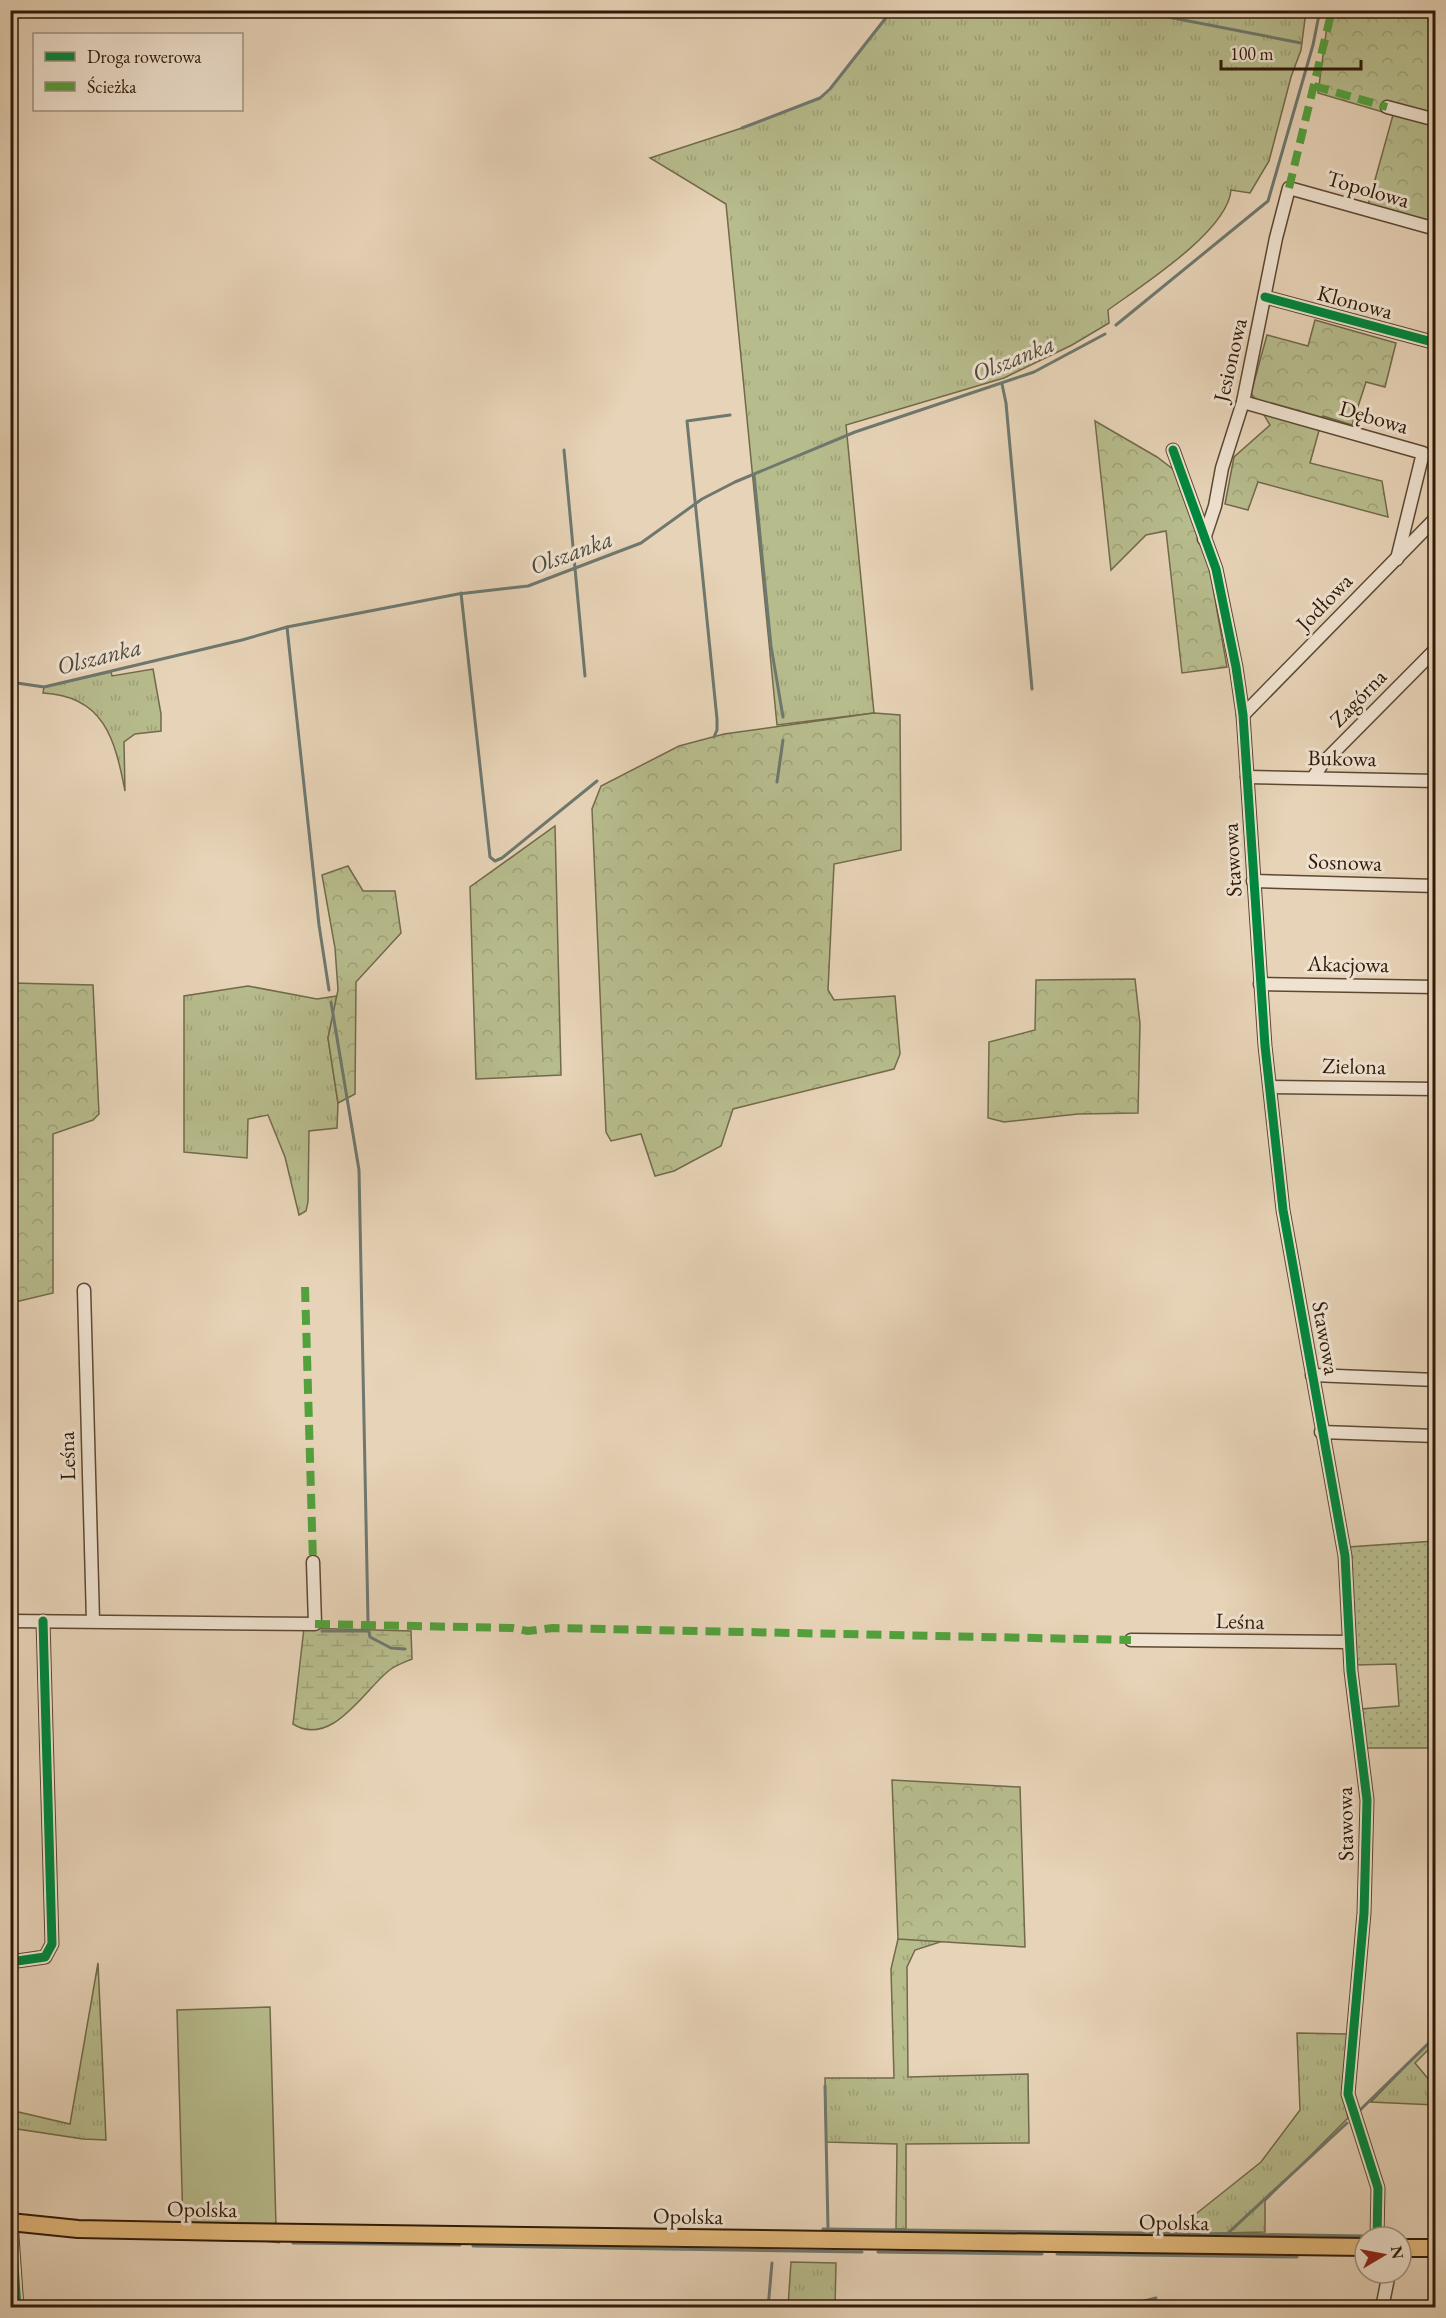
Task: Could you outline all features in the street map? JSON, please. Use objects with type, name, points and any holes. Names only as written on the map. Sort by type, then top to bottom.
[{"type":"main road","name":"Opolska","points":[[11,2222],[78,2229],[208,2232],[1353,2247]]},
{"type":"main road","points":[[1413,2248],[1436,2248]]},
{"type":"street","points":[[1387,106],[1436,120]]},
{"type":"street","name":"Topolowa","points":[[1289,189],[1436,229]]},
{"type":"street","name":"Jesionowa","points":[[1204,539],[1215,506],[1222,468],[1243,402],[1276,238],[1289,189]]},
{"type":"street","name":"Klonowa","points":[[1265,297],[1436,343]]},
{"type":"street","name":"Dębowa","points":[[1243,402],[1424,453],[1397,558]]},
{"type":"street","name":"Stawowa","points":[[1173,450],[1216,569],[1243,715],[1260,984],[1283,1209],[1321,1432],[1345,1556],[1349,1642],[1366,1800],[1364,1913],[1348,2094],[1378,2188],[1377,2225]]},
{"type":"street","name":"Jodłowa","points":[[1243,715],[1436,518]]},
{"type":"street","name":"Zagórna","points":[[1313,778],[1322,764],[1436,649]]},
{"type":"street","name":"Bukowa","points":[[1247,777],[1436,781]]},
{"type":"street","name":"Sosnowa","points":[[1253,881],[1436,886]]},
{"type":"street","name":"Akacjowa","points":[[1260,984],[1436,987]]},
{"type":"street","name":"Zielona","points":[[1271,1087],[1436,1089]]},
{"type":"street","name":"Leśna","points":[[84,1290],[93,1622]]},
{"type":"street","points":[[1312,1375],[1436,1380]]},
{"type":"street","points":[[1321,1432],[1436,1436]]},
{"type":"street","points":[[10,1620],[315,1624],[313,1562]]},
{"type":"street","points":[[10,1962],[45,1958],[52,1944],[43,1620]]},
{"type":"street","name":"Leśna","points":[[1131,1640],[1349,1642]]},
{"type":"street","points":[[11,2222],[17,2307]]},
{"type":"street","points":[[1382,2307],[1387,2285]]},
{"type":"green space","points":[[892,11],[1306,11],[1301,50],[1291,77],[1269,161],[1250,193],[1231,190],[1226,206],[1215,223],[1181,256],[1108,310],[1109,323],[1072,345],[1004,378],[846,425],[874,713],[777,725],[726,204],[650,158],[742,128],[820,98],[830,89]]},
{"type":"green space","points":[[1329,11],[1435,11],[1435,223],[1368,205],[1393,115],[1318,93]]},
{"type":"green space","points":[[1315,320],[1396,343],[1385,387],[1366,382],[1352,425],[1323,416],[1310,463],[1382,481],[1388,517],[1258,482],[1248,510],[1225,504],[1234,457],[1270,425],[1251,393],[1267,335],[1308,346]]},
{"type":"green space","points":[[1095,421],[1157,457],[1178,473],[1210,571],[1227,667],[1182,673],[1166,531],[1146,535],[1111,570]]},
{"type":"green space","points":[[153,669],[161,714],[161,731],[135,734],[124,742],[125,791],[117,754],[103,724],[80,702],[64,696],[43,693],[44,687],[111,672],[112,676]]},
{"type":"green space","points":[[874,713],[900,715],[901,850],[834,864],[828,990],[834,1000],[895,996],[900,1054],[894,1069],[733,1109],[721,1146],[674,1171],[655,1176],[641,1134],[611,1141],[606,1132],[592,809],[601,786],[679,746],[724,734]]},
{"type":"green space","points":[[555,826],[561,1075],[476,1079],[470,887]]},
{"type":"green space","points":[[348,866],[363,891],[395,891],[401,933],[356,982],[355,1094],[338,1103],[328,1038],[338,990],[335,948],[322,875]]},
{"type":"green space","points":[[1135,979],[1140,1024],[1138,1113],[1078,1114],[1004,1122],[988,1118],[989,1042],[1035,1030],[1036,980]]},
{"type":"green space","points":[[11,983],[93,985],[99,1114],[93,1120],[53,1134],[53,1293],[11,1303]]},
{"type":"green space","points":[[248,986],[317,999],[337,996],[328,1038],[338,1103],[337,1128],[309,1131],[308,1202],[306,1211],[299,1215],[285,1157],[268,1115],[248,1119],[247,1158],[184,1152],[184,996]]},
{"type":"green space","points":[[1432,1494],[1435,1494],[1435,1541]]},
{"type":"green space","points":[[1435,1541],[1435,1785],[1429,1785],[1429,1748],[1365,1748],[1360,1709],[1399,1706],[1396,1664],[1356,1665],[1348,1547]]},
{"type":"green space","points":[[304,1628],[411,1631],[412,1659],[391,1669],[334,1723],[321,1729],[307,1730],[293,1724]]},
{"type":"green space","points":[[892,1780],[1020,1787],[1025,1947],[898,1939]]},
{"type":"green space","points":[[898,1939],[946,1940],[915,1950],[907,1967],[908,2077],[1028,2074],[1029,2143],[906,2144],[906,2229],[896,2229],[897,2144],[826,2142],[825,2078],[894,2078],[891,1969]]},
{"type":"green space","points":[[98,1963],[106,2140],[83,2139],[11,2128],[14,2111],[70,2124]]},
{"type":"green space","points":[[270,2007],[276,2226],[183,2225],[177,2010]]},
{"type":"green space","points":[[1297,2033],[1347,2034],[1342,2090],[1348,2118],[1265,2201],[1265,2232],[1177,2234],[1177,2229],[1261,2162],[1300,2110]]},
{"type":"green space","points":[[1435,2036],[1435,2043],[1415,2063],[1435,2087],[1435,2105],[1371,2102]]},
{"type":"green space","points":[[791,2262],[836,2263],[835,2307],[788,2307]]},
{"type":"waterway","points":[[742,128],[820,98],[830,89],[892,10]]},
{"type":"waterway","points":[[1132,10],[1301,43]]},
{"type":"waterway","name":"Olszanka","points":[[1116,325],[1268,201],[1313,45],[1320,10]]},
{"type":"waterway","name":"Olszanka","points":[[10,682],[44,687],[242,640],[287,627],[458,594],[528,586],[641,543],[702,499],[735,482],[855,432],[1034,372],[1105,334]]},
{"type":"waterway","points":[[1002,384],[1006,403],[1032,689]]},
{"type":"waterway","points":[[714,737],[717,730],[717,719],[687,421],[730,415]]},
{"type":"waterway","points":[[564,450],[585,676]]},
{"type":"waterway","points":[[754,475],[771,646],[783,717]]},
{"type":"waterway","points":[[461,593],[490,857],[495,861],[502,858],[597,781]]},
{"type":"waterway","points":[[287,627],[319,925],[329,990]]},
{"type":"waterway","points":[[777,782],[783,740]]},
{"type":"waterway","points":[[331,1002],[359,1170],[368,1621]]},
{"type":"waterway","points":[[322,1631],[369,1631]]},
{"type":"waterway","points":[[369,1632],[370,1637],[391,1648],[405,1649]]},
{"type":"waterway","points":[[1358,2112],[1436,2036]]},
{"type":"waterway","points":[[825,2086],[828,2228]]},
{"type":"waterway","points":[[823,2229],[1227,2234],[1347,2123]]},
{"type":"waterway","points":[[1228,2234],[1353,2236]]},
{"type":"waterway","points":[[262,2240],[279,2242]]},
{"type":"waterway","points":[[293,2243],[460,2245]]},
{"type":"waterway","points":[[473,2246],[862,2252]]},
{"type":"waterway","points":[[878,2252],[1042,2254]]},
{"type":"waterway","points":[[1057,2254],[1297,2257]]},
{"type":"waterway","points":[[768,2308],[772,2263]]},
{"type":"waterway","points":[[1116,2308],[1156,2298]]},
{"type":"marked path","points":[[1289,188],[1332,10]]},
{"type":"marked path","points":[[1314,86],[1387,107]]},
{"type":"marked path","points":[[305,1287],[313,1562]]},
{"type":"marked path","points":[[315,1624],[512,1628],[528,1631],[553,1628],[1131,1640]]},
{"type":"cycle path","points":[[1265,297],[1436,343]]},
{"type":"cycle path","points":[[1173,450],[1216,569],[1236,667],[1243,715],[1265,1046],[1283,1210],[1345,1556],[1351,1671],[1367,1800],[1364,1913],[1348,2094],[1378,2188],[1377,2225]]},
{"type":"cycle path","points":[[10,1962],[45,1957],[52,1944],[43,1621]]},
{"type":"cycle path","points":[[11,2222],[17,2308]]}]
